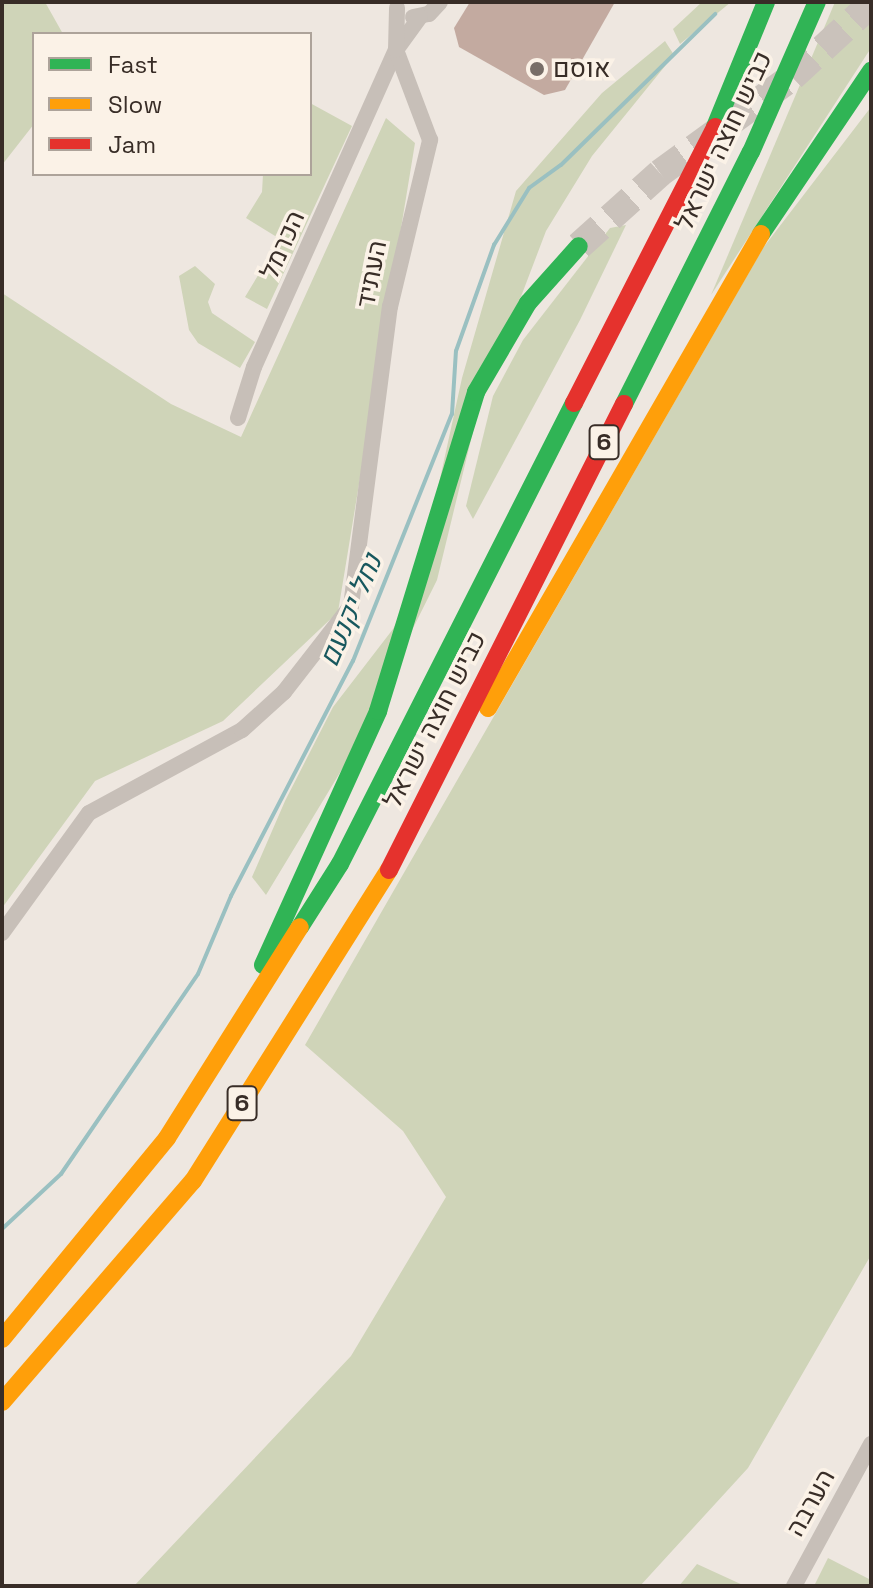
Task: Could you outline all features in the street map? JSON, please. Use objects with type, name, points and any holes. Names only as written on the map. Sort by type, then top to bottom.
[{"type":"highway","name":"כביש חוצה ישראל","points":[[2,1339],[167,1138],[230,1043],[340,864],[719,118],[766,2]]},
{"type":"highway","name":"כביש חוצה ישראל","points":[[2,1402],[193,1181],[384,880],[751,152],[817,2]]},
{"type":"highway","points":[[384,880],[543,619],[734,273],[871,71]]},
{"type":"highway","points":[[230,1043],[378,711],[476,392],[528,303],[579,246]]},
{"type":"street","name":"הכרמל","points":[[238,418],[254,367],[396,50],[420,17],[440,2]]},
{"type":"street","name":"הכרמל","points":[[395,5],[396,50]]},
{"type":"street","points":[[395,5],[420,17]]},
{"type":"street","name":"העתיד","points":[[2,933],[89,813],[242,730],[284,692],[351,606],[390,307],[430,140],[396,50]]},
{"type":"street","name":"הערבה","points":[[794,1586],[871,1444]]},
{"type":"green space","points":[[2,2],[45,2],[62,32],[32,32],[32,127],[2,165]]},
{"type":"green space","points":[[702,2],[731,2],[680,44],[673,29]]},
{"type":"green space","points":[[835,2],[871,4],[871,48],[711,295]]},
{"type":"green space","points":[[665,41],[674,55],[592,156],[546,231],[479,407],[437,580],[347,761],[266,895],[252,877],[285,801],[333,707],[393,629],[417,584],[462,378],[516,191],[602,93]]},
{"type":"green space","points":[[312,104],[352,126],[267,309],[245,297],[280,239],[246,218],[262,192],[263,176],[312,176]]},
{"type":"green space","points":[[871,107],[871,1255],[748,1468],[640,1586],[134,1586],[351,1356],[446,1197],[403,1131],[305,1045],[763,248]]},
{"type":"green space","points":[[386,118],[415,143],[338,612],[223,721],[95,781],[2,908],[2,293],[171,404],[241,437]]},
{"type":"green space","points":[[626,225],[580,320],[473,519],[466,506],[493,396],[523,340],[610,228]]},
{"type":"green space","points":[[195,266],[215,284],[208,302],[212,313],[255,342],[240,368],[198,343],[189,330],[179,276]]},
{"type":"green space","points":[[828,1558],[871,1580],[871,1586],[814,1586]]},
{"type":"green space","points":[[697,1564],[745,1586],[679,1586]]},
{"type":"building","name":"אוסם","points":[[470,2],[615,2],[565,90],[544,95],[459,47],[454,28]]},
{"type":"waterway","name":"נחל יקנעם","points":[[2,1229],[61,1174],[198,974],[231,896],[353,661],[452,414],[456,351],[494,245],[529,188],[561,165],[715,14]]},
{"type":"tunnel","points":[[579,246],[660,173],[792,77],[871,4]]},
{"type":"traffic: fast","points":[[715,127],[766,2]]},
{"type":"traffic: fast","points":[[624,404],[751,152],[817,2]]},
{"type":"traffic: fast","points":[[761,234],[871,71]]},
{"type":"traffic: fast","points":[[263,965],[378,711],[476,392],[528,303],[579,246]]},
{"type":"traffic: fast","points":[[300,927],[340,864],[574,403]]},
{"type":"traffic: slow","points":[[488,708],[761,234]]},
{"type":"traffic: slow","points":[[2,1402],[193,1181],[389,870]]},
{"type":"traffic: slow","points":[[2,1339],[167,1138],[300,927]]},
{"type":"traffic: jam","points":[[574,403],[715,127]]},
{"type":"traffic: jam","points":[[389,870],[624,404]]},
{"type":"place","name":"אוסם","points":[[537,69]]}]
